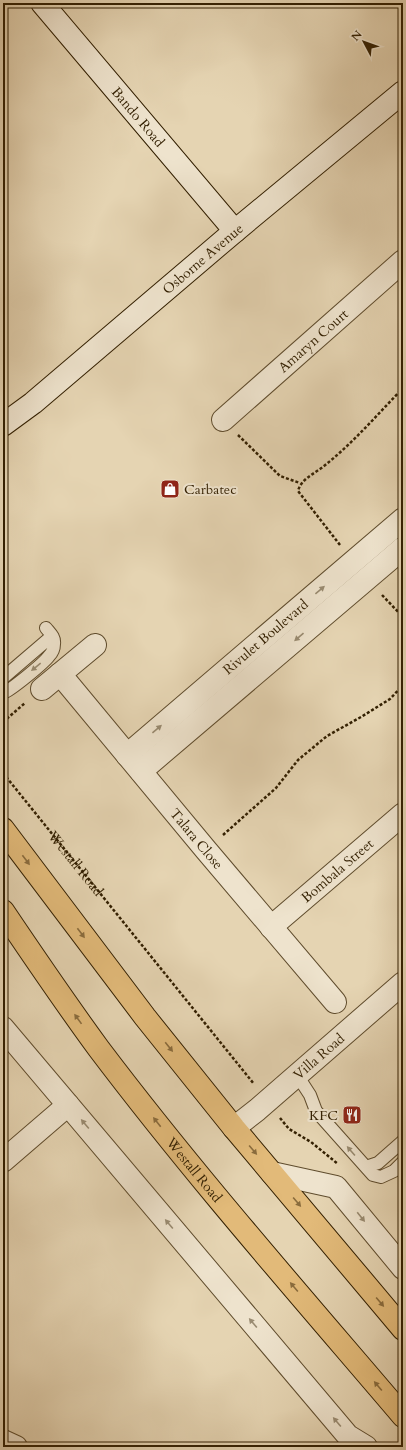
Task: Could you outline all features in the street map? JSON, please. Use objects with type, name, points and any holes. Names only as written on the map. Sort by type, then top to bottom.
[{"type":"main road","points":[[3,829],[145,1017],[234,1128],[403,1329]]},
{"type":"main road","name":"Westall Road","points":[[3,911],[47,976],[104,1055],[209,1188],[403,1416]]},
{"type":"street","name":"Bando Road","points":[[42,3],[235,231]]},
{"type":"street","name":"Osborne Avenue","points":[[3,425],[33,403],[235,231],[403,92]]},
{"type":"street","name":"Amaryn Court","points":[[223,420],[403,261]]},
{"type":"street","name":"Rivulet Boulevard","points":[[127,754],[403,519]]},
{"type":"street","name":"Rivulet Boulevard","points":[[141,771],[403,548]]},
{"type":"street","points":[[353,562],[367,578]]},
{"type":"street","points":[[42,689],[95,645]]},
{"type":"street","name":"Talara Close","points":[[60,674],[335,1002]]},
{"type":"street","name":"Bombala Street","points":[[272,927],[403,814]]},
{"type":"street","name":"Villa Road","points":[[234,1128],[268,1101],[403,983]]},
{"type":"street","points":[[3,1028],[348,1436],[366,1447]]},
{"type":"street","points":[[3,1161],[68,1105]]},
{"type":"street","points":[[272,1172],[340,1178],[403,1268]]},
{"type":"street","points":[[3,1441],[16,1447]]},
{"type":"lane","points":[[3,678],[49,632],[54,646],[48,657],[3,693]]},
{"type":"lane","points":[[297,1075],[310,1095],[316,1111],[373,1174],[381,1177],[394,1170],[403,1162]]},
{"type":"lane","points":[[366,1168],[378,1163],[403,1141]]},
{"type":"path","points":[[353,562],[298,491],[300,484],[322,468],[351,443],[403,388]]},
{"type":"path","points":[[223,420],[280,476],[300,484]]},
{"type":"path","points":[[367,578],[403,617]]},
{"type":"path","points":[[206,850],[276,788],[298,760],[327,736],[362,717],[390,699],[403,685]]},
{"type":"path","points":[[3,722],[42,689]]},
{"type":"path","name":"Westall Road","points":[[3,773],[289,1129],[311,1142],[340,1178]]},
{"type":"place","name":"Carbatec","points":[[170,489]]},
{"type":"place","name":"KFC","points":[[352,1115]]}]
